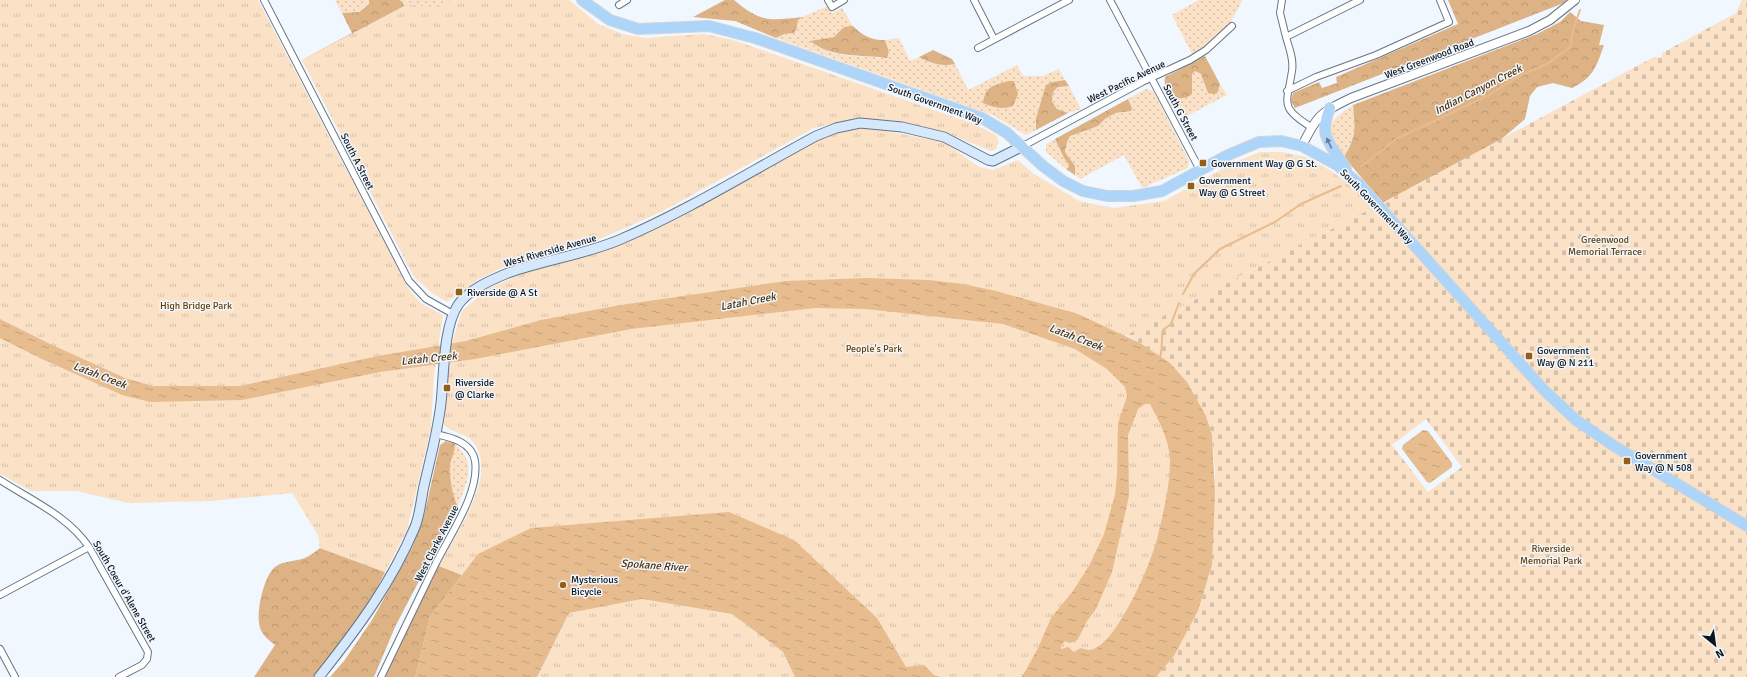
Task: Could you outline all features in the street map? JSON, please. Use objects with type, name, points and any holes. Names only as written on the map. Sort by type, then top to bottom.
[{"type":"main road","name":"South Government Way","points":[[582,0],[610,20],[638,29],[709,26],[755,38],[982,118],[1007,133],[1023,146],[1042,166],[1063,181],[1083,191],[1107,196],[1133,196],[1162,191],[1228,155],[1259,142],[1281,141],[1302,146],[1337,164],[1544,390],[1576,420],[1614,446],[1747,526]]},
{"type":"main road","points":[[1330,108],[1324,127],[1326,136],[1330,147],[1340,158],[1348,175]]},
{"type":"main road","name":"West Riverside Avenue","points":[[319,677],[370,612],[396,568],[415,526],[441,404],[449,330],[453,314],[458,304],[467,296],[496,278],[526,266],[588,251],[618,240],[692,204],[816,136],[836,128],[860,123],[924,131],[944,137],[988,160],[999,159],[1023,146]]},
{"type":"street","name":"South A Street","points":[[264,0],[409,281],[426,299],[453,314]]},
{"type":"street","points":[[619,5],[627,0]]},
{"type":"street","points":[[828,0],[832,7],[844,0]]},
{"type":"street","points":[[974,0],[994,39]]},
{"type":"street","points":[[978,48],[1070,0]]},
{"type":"street","name":"South G Street","points":[[1110,0],[1200,170]]},
{"type":"street","points":[[1282,0],[1280,13],[1292,60],[1292,70],[1287,91],[1287,104],[1294,117],[1311,127]]},
{"type":"street","points":[[1286,37],[1360,0]]},
{"type":"street","points":[[1287,91],[1316,77],[1376,55],[1449,22],[1440,0]]},
{"type":"street","name":"West Greenwood Road","points":[[1302,146],[1311,127],[1319,116],[1330,108],[1351,98],[1529,31],[1550,20],[1575,0]]},
{"type":"street","name":"West Pacific Avenue","points":[[1023,146],[1152,78],[1184,63],[1206,50],[1232,26]]},
{"type":"street","name":"West Clarke Avenue","points":[[382,677],[443,548],[459,520],[466,504],[474,478],[474,460],[466,446],[454,438],[435,434]]},
{"type":"street","name":"South Coeur d'Alene Street","points":[[0,480],[67,523],[89,546],[148,652],[148,659],[142,665],[119,677]]},
{"type":"street","points":[[0,594],[89,546]]},
{"type":"street","points":[[0,649],[15,677]]},
{"type":"green space","name":"High Bridge Park","points":[[0,0],[258,0],[408,288],[421,303],[443,315],[434,376],[431,427],[407,530],[385,572],[320,548],[318,535],[292,493],[212,501],[128,503],[77,491],[31,491],[0,474]]},
{"type":"green space","points":[[335,0],[369,0],[369,3],[358,12],[342,13]]},
{"type":"green space","points":[[369,0],[400,0],[408,10],[302,60],[352,33],[342,13],[359,12],[369,4]]},
{"type":"green space","points":[[400,0],[455,0],[437,7],[434,11],[408,10]]},
{"type":"green space","points":[[455,0],[569,0],[598,24],[622,34],[646,38],[703,34],[733,40],[974,124],[996,135],[999,142],[996,149],[991,151],[945,132],[902,122],[858,118],[814,128],[659,213],[595,241],[504,267],[479,279],[447,302],[432,293],[414,277],[302,60],[406,5],[437,7]]},
{"type":"green space","points":[[725,0],[734,0],[751,12],[765,18],[781,19],[802,17],[797,21],[797,28],[794,33],[784,34],[776,38],[735,21],[693,17]]},
{"type":"green space","points":[[1199,0],[1242,0],[1233,18],[1222,32],[1216,38],[1192,54],[1172,15]]},
{"type":"green space","points":[[1448,0],[1567,0],[1564,3],[1295,108],[1291,101],[1293,93],[1319,82],[1322,88],[1337,83],[1336,77],[1458,24]]},
{"type":"green space","name":"Riverside Memorial Park","points":[[1742,0],[1747,0],[1747,677],[1156,677],[1174,656],[1198,611],[1212,565],[1215,471],[1212,435],[1206,416],[1140,343],[1126,335],[1378,205],[1654,57],[1662,57],[1662,53],[1736,13]],"holes":[[[1426,419],[1462,467],[1428,492],[1392,445]]]},
{"type":"green space","points":[[828,6],[832,13],[842,8],[853,26],[844,28],[834,37],[811,41],[819,47],[837,54],[887,58],[889,52],[885,40],[899,38],[910,61],[919,57],[936,64],[955,64],[968,90],[1017,65],[1023,76],[1043,76],[1059,69],[1065,80],[1052,82],[1038,111],[1036,130],[1026,135],[993,115],[776,38],[784,34],[794,33],[797,28],[797,21],[802,17]]},
{"type":"green space","points":[[1570,12],[1581,21],[1604,25],[1599,45],[1604,45],[1596,65],[1590,75],[1572,88],[1553,83],[1537,87],[1530,96],[1525,119],[1436,195],[1395,217],[1344,157],[1353,138],[1353,105],[1537,34],[1560,22]]},
{"type":"green space","points":[[853,26],[868,37],[876,40],[885,40],[889,52],[887,58],[837,53],[819,47],[810,41],[834,37],[844,27]]},
{"type":"green space","points":[[933,50],[952,59],[955,64],[936,64],[919,57]]},
{"type":"green space","points":[[1205,56],[1220,84],[1217,93],[1208,93],[1201,74],[1195,71],[1192,74],[1192,94],[1182,98],[1172,96],[1166,88],[1165,77]]},
{"type":"green space","points":[[1195,71],[1201,74],[1208,93],[1216,93],[1220,84],[1227,95],[1185,117],[1172,96],[1176,99]]},
{"type":"green space","points":[[1065,80],[1069,86],[1058,87],[1053,92],[1052,102],[1057,109],[1068,113],[1036,130],[1036,118],[1046,85],[1052,82]]},
{"type":"green space","points":[[1014,81],[1018,94],[1013,106],[998,108],[983,103],[988,89],[995,85]]},
{"type":"green space","points":[[1069,86],[1081,109],[1068,113],[1057,109],[1052,102],[1053,92],[1059,87]]},
{"type":"green space","points":[[1146,89],[1153,91],[1189,161],[1188,168],[1142,188],[1124,155],[1080,179],[1075,175],[1075,166],[1065,152],[1070,136],[1098,126],[1105,119],[1115,113],[1131,111],[1132,108],[1128,99]]},
{"type":"green space","points":[[1128,99],[1132,108],[1131,111],[1115,113],[1105,119],[1098,126],[1070,136],[1065,152],[1075,166],[1075,175],[1066,169],[1069,167],[1068,163],[1055,139]]},
{"type":"green space","points":[[1353,105],[1353,138],[1344,157],[1333,140],[1330,128],[1336,117]]},
{"type":"green space","name":"People's Park","points":[[859,126],[944,142],[979,167],[993,170],[1018,160],[1034,174],[1079,201],[1114,208],[1164,201],[1235,162],[1260,152],[1281,152],[1306,157],[1331,171],[1378,205],[1105,346],[1198,445],[1125,677],[912,677],[794,540],[478,554],[462,575],[439,566],[472,505],[478,488],[481,471],[480,456],[473,442],[467,437],[447,428],[444,425],[451,346],[462,311],[487,289],[529,271],[603,251],[697,207],[820,138]]},
{"type":"green space","points":[[1055,139],[1068,163],[1069,167],[1066,169],[1046,152],[1046,144]]},
{"type":"green space","points":[[446,441],[455,444],[450,469],[453,493],[458,506],[395,627],[374,677],[330,677],[344,661],[372,620],[412,548],[424,516],[440,445]]},
{"type":"green space","points":[[455,444],[462,452],[468,466],[467,480],[458,506],[453,493],[450,469]]},
{"type":"green space","points":[[320,548],[385,572],[362,618],[316,677],[254,677],[275,645],[264,636],[259,623],[259,610],[262,593],[271,571],[278,565],[305,558]]},
{"type":"green space","points":[[439,566],[462,575],[430,617],[415,677],[384,677],[421,598]]},
{"type":"green space","points":[[642,599],[732,614],[783,652],[795,677],[537,677],[569,613]]},
{"type":"water","name":"Latah Creek","points":[[866,278],[929,280],[963,284],[996,291],[1078,314],[1140,343],[1170,363],[1187,382],[1206,416],[1212,435],[1215,494],[1212,565],[1198,611],[1174,656],[1156,677],[1022,677],[1038,648],[1051,618],[1073,591],[1090,564],[1104,534],[1115,495],[1118,423],[1127,396],[1125,387],[1107,369],[1075,349],[1003,324],[866,309],[815,308],[631,329],[475,359],[380,372],[242,400],[150,402],[122,395],[42,359],[0,338],[0,319],[48,343],[125,378],[152,386],[240,386],[378,356],[466,341],[541,320],[621,305],[786,281]],"holes":[[[1145,404],[1150,404],[1166,439],[1170,454],[1170,461],[1166,500],[1157,539],[1148,566],[1124,615],[1105,641],[1092,650],[1081,648],[1074,652],[1068,647],[1061,649],[1061,646],[1065,641],[1069,643],[1075,642],[1078,639],[1087,621],[1096,609],[1112,572],[1129,496],[1128,435],[1138,409]]]},
{"type":"water","points":[[1423,430],[1428,431],[1452,463],[1452,467],[1430,483],[1427,482],[1402,449],[1403,445]]},
{"type":"water","name":"Spokane River","points":[[729,512],[794,540],[877,618],[906,667],[924,665],[934,675],[940,677],[795,677],[783,652],[732,614],[642,599],[569,613],[537,677],[415,677],[430,617],[478,554],[531,528]]},
{"type":"waterway","name":"Indian Canyon Creek","points":[[1361,167],[1396,139],[1489,95],[1517,77],[1549,63],[1570,47],[1574,27],[1580,10]]},
{"type":"waterway","name":"Indian Canyon Creek","points":[[1183,294],[1194,274],[1220,249],[1275,222],[1301,204],[1341,186]]},
{"type":"waterway","name":"Indian Canyon Creek","points":[[1160,357],[1163,330],[1171,324],[1179,303]]},
{"type":"place","name":"Government Way @ G St.","points":[[1203,163]]},
{"type":"place","name":"Government Way @ G Street","points":[[1191,186]]},
{"type":"place","name":"Riverside @ A St","points":[[459,292]]},
{"type":"place","name":"Government Way @ N 211","points":[[1529,356]]},
{"type":"place","name":"Riverside @ Clarke","points":[[447,388]]},
{"type":"place","name":"Government Way @ N 508","points":[[1627,461]]},
{"type":"place","name":"Mysterious Bicycle","points":[[563,585]]},
{"type":"park label","name":"Greenwood Memorial Terrace","points":[[1605,244]]}]
